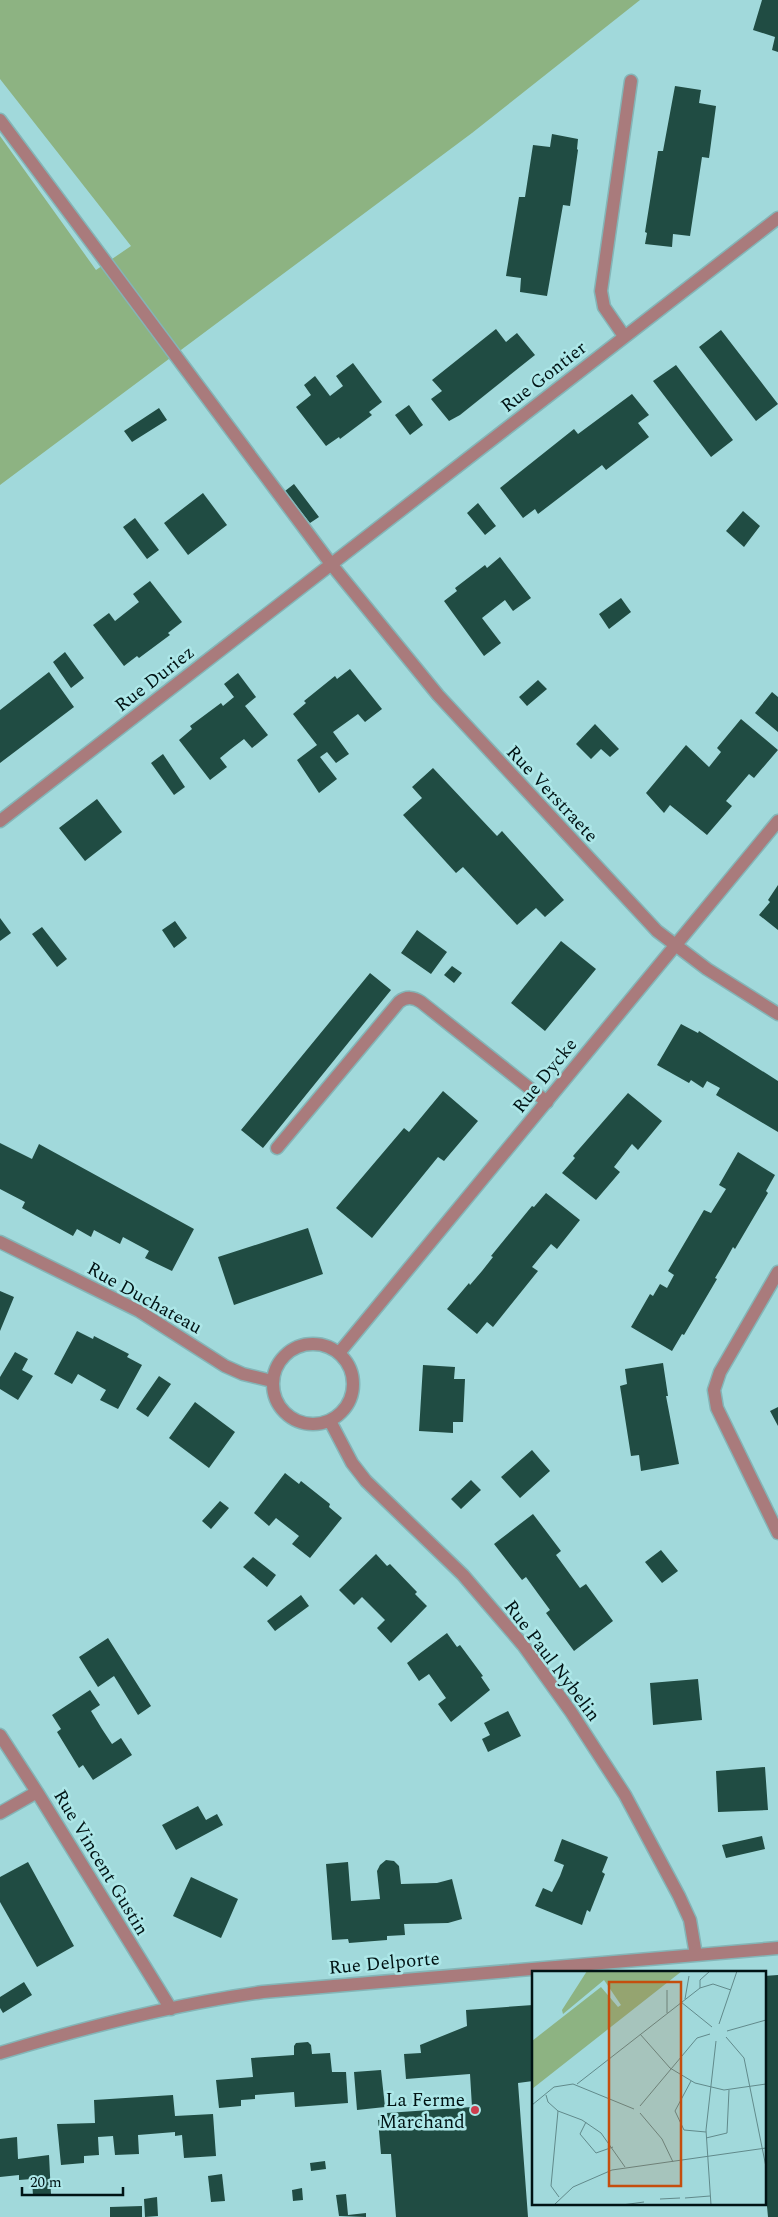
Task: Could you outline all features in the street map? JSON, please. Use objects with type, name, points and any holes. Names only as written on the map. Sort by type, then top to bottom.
[{"type":"street","points":[[624,336],[604,307],[601,291],[631,81]]},
{"type":"street","name":"Rue Verstraete","points":[[0,120],[331,564],[460,720],[643,917],[675,946],[714,974],[778,1014]]},
{"type":"street","name":"Rue Gontier","points":[[331,564],[778,218]]},
{"type":"street","name":"Rue Duriez","points":[[0,821],[331,564]]},
{"type":"street","name":"Rue Dycke","points":[[339,1353],[778,821]]},
{"type":"street","points":[[277,1148],[398,1002],[405,998],[415,998],[421,1002],[547,1102]]},
{"type":"street","name":"Rue Duchateau","points":[[0,1242],[139,1311],[225,1366],[243,1374],[272,1381]]},
{"type":"street","points":[[778,1272],[720,1372],[714,1390],[720,1417],[778,1533]]},
{"type":"street","points":[[304,1344],[320,1344],[339,1353],[350,1369],[353,1389],[346,1408],[330,1421],[310,1425],[299,1422],[286,1414],[276,1402],[272,1381],[279,1361],[295,1348],[304,1344]]},
{"type":"street","name":"Rue Paul Nybelin","points":[[330,1421],[352,1463],[366,1481],[463,1575],[523,1646],[571,1712],[625,1795],[680,1896],[690,1920],[696,1955]]},
{"type":"street","name":"Rue Vincent Gustin","points":[[0,1735],[171,2009]]},
{"type":"street","points":[[0,1812],[37,1792]]},
{"type":"street","name":"Rue Delporte","points":[[0,2053],[100,2025],[171,2009],[235,1996],[293,1988],[778,1948]]},
{"type":"green space","points":[[0,0],[640,0],[472,133],[0,485],[0,136],[96,270],[131,246],[0,79]]},
{"type":"building","points":[[762,0],[778,0],[778,52],[772,50],[775,37],[753,30]]},
{"type":"building","points":[[675,86],[701,90],[699,103],[716,106],[709,158],[702,157],[690,236],[673,234],[672,247],[645,244],[647,233],[645,232],[658,151],[663,151]]},
{"type":"building","points":[[552,134],[578,139],[578,150],[570,206],[563,205],[547,296],[520,292],[521,278],[506,276],[519,197],[525,197],[533,145],[550,147]]},
{"type":"building","points":[[496,329],[506,342],[517,333],[535,355],[460,415],[449,421],[431,399],[442,391],[432,380]]},
{"type":"building","points":[[721,330],[778,404],[756,421],[699,347]]},
{"type":"building","points":[[353,363],[382,402],[369,412],[372,415],[340,439],[339,437],[326,446],[296,407],[311,395],[304,385],[315,376],[330,396],[343,386],[336,376]]},
{"type":"building","points":[[676,365],[733,440],[711,457],[653,381]]},
{"type":"building","points":[[632,394],[649,415],[638,423],[649,437],[606,470],[602,465],[538,514],[535,509],[523,518],[500,488],[574,429],[578,434]]},
{"type":"building","points":[[409,405],[423,425],[410,435],[395,415]]},
{"type":"building","points":[[159,408],[167,420],[132,442],[124,431]]},
{"type":"building","points":[[294,484],[319,517],[310,523],[285,491]]},
{"type":"building","points":[[203,493],[227,525],[188,555],[164,523]]},
{"type":"building","points":[[478,503],[496,526],[485,535],[467,513]]},
{"type":"building","points":[[743,511],[760,526],[744,547],[726,531]]},
{"type":"building","points":[[135,518],[159,550],[147,559],[123,527]]},
{"type":"building","points":[[500,557],[531,598],[513,611],[505,600],[482,618],[501,643],[484,656],[444,601],[457,591],[455,588],[485,565],[487,568]]},
{"type":"building","points":[[150,581],[182,622],[168,633],[170,635],[139,658],[137,656],[124,666],[93,625],[109,613],[115,621],[139,602],[133,594]]},
{"type":"building","points":[[621,598],[631,612],[609,629],[599,614]]},
{"type":"building","points":[[65,652],[84,678],[71,688],[53,662]]},
{"type":"building","points":[[350,669],[382,709],[365,722],[358,714],[333,732],[349,754],[336,763],[327,752],[320,757],[337,779],[319,793],[297,760],[317,745],[293,714],[306,703],[304,701],[335,676],[337,679]]},
{"type":"building","points":[[49,672],[74,707],[0,763],[0,710]]},
{"type":"building","points":[[238,673],[256,697],[245,706],[268,735],[252,748],[244,739],[231,749],[220,758],[227,767],[210,780],[179,740],[192,729],[190,726],[221,703],[223,706],[234,697],[224,684]]},
{"type":"building","points":[[538,680],[547,689],[527,706],[519,697]]},
{"type":"building","points":[[772,692],[778,697],[778,732],[755,713]]},
{"type":"building","points":[[741,719],[778,750],[754,778],[749,774],[726,801],[732,806],[707,835],[670,805],[664,813],[646,793],[686,745],[709,767],[721,752],[717,748]]},
{"type":"building","points":[[595,724],[619,749],[610,757],[601,749],[591,759],[576,744]]},
{"type":"building","points":[[163,754],[185,787],[174,795],[151,763]]},
{"type":"building","points":[[433,768],[497,836],[502,831],[564,900],[545,917],[536,908],[517,925],[463,867],[456,873],[403,815],[422,798],[412,787]]},
{"type":"building","points":[[97,799],[122,832],[85,861],[59,828]]},
{"type":"building","points":[[778,885],[778,930],[759,915],[770,902],[768,900]]},
{"type":"building","points":[[0,918],[11,933],[0,941]]},
{"type":"building","points":[[175,921],[187,938],[174,948],[162,930]]},
{"type":"building","points":[[42,927],[67,959],[57,967],[32,934]]},
{"type":"building","points":[[417,930],[447,952],[431,974],[401,953]]},
{"type":"building","points":[[561,941],[596,969],[545,1031],[511,1003]]},
{"type":"building","points":[[452,966],[462,973],[454,983],[444,975]]},
{"type":"building","points":[[370,973],[391,990],[263,1148],[241,1130]]},
{"type":"building","points":[[681,1024],[698,1033],[699,1031],[778,1081],[778,1132],[716,1095],[720,1088],[707,1081],[703,1088],[691,1080],[689,1083],[657,1065]]},
{"type":"building","points":[[443,1091],[478,1121],[444,1161],[438,1157],[372,1238],[336,1208],[404,1128],[409,1132]]},
{"type":"building","points":[[628,1093],[662,1121],[638,1150],[632,1144],[614,1167],[620,1172],[596,1200],[562,1173],[575,1158],[573,1156]]},
{"type":"building","points":[[0,1143],[32,1159],[39,1144],[194,1229],[172,1271],[145,1258],[149,1251],[123,1237],[120,1244],[94,1230],[91,1237],[77,1229],[73,1236],[22,1208],[25,1202],[0,1189]]},
{"type":"building","points":[[738,1152],[775,1175],[766,1191],[768,1193],[735,1249],[733,1247],[715,1278],[717,1279],[684,1335],[682,1334],[672,1351],[631,1327],[650,1294],[653,1296],[660,1284],[667,1288],[674,1275],[668,1271],[704,1210],[711,1213],[726,1189],[719,1185]]},
{"type":"building","points":[[546,1193],[580,1220],[557,1249],[551,1244],[532,1267],[538,1271],[493,1327],[487,1322],[477,1334],[447,1309],[482,1271],[493,1257],[491,1256],[532,1206],[534,1207]]},
{"type":"building","points":[[308,1228],[323,1274],[234,1305],[218,1257]]},
{"type":"building","points":[[0,1291],[14,1297],[0,1331]]},
{"type":"building","points":[[77,1331],[93,1339],[94,1336],[129,1354],[127,1357],[142,1365],[118,1409],[100,1400],[106,1390],[78,1374],[72,1384],[54,1374]]},
{"type":"building","points":[[15,1352],[28,1359],[22,1370],[33,1376],[18,1400],[0,1389],[0,1377]]},
{"type":"building","points":[[663,1363],[668,1396],[666,1396],[679,1464],[641,1471],[639,1455],[631,1456],[620,1386],[627,1384],[625,1369]]},
{"type":"building","points":[[423,1365],[455,1367],[454,1379],[465,1379],[463,1422],[453,1422],[453,1433],[419,1431]]},
{"type":"building","points":[[159,1376],[171,1384],[148,1417],[136,1409]]},
{"type":"building","points":[[195,1402],[235,1432],[209,1468],[169,1438]]},
{"type":"building","points":[[778,1407],[778,1426],[770,1411]]},
{"type":"building","points":[[532,1450],[550,1471],[520,1498],[501,1477]]},
{"type":"building","points":[[285,1473],[299,1484],[301,1481],[330,1504],[329,1507],[342,1518],[310,1558],[292,1544],[299,1536],[276,1518],[269,1526],[254,1513]]},
{"type":"building","points":[[471,1480],[481,1490],[461,1509],[451,1499]]},
{"type":"building","points":[[220,1501],[229,1508],[211,1529],[202,1521]]},
{"type":"building","points":[[533,1514],[561,1551],[556,1555],[580,1588],[586,1584],[613,1621],[574,1651],[546,1613],[550,1610],[526,1577],[522,1580],[494,1544]]},
{"type":"building","points":[[661,1550],[678,1571],[662,1583],[645,1562]]},
{"type":"building","points":[[376,1554],[387,1566],[390,1564],[417,1592],[415,1594],[427,1606],[391,1643],[377,1628],[385,1620],[362,1597],[354,1605],[339,1590]]},
{"type":"building","points":[[253,1557],[276,1575],[267,1587],[243,1567]]},
{"type":"building","points":[[301,1595],[309,1606],[275,1631],[267,1621]]},
{"type":"building","points":[[447,1633],[457,1647],[460,1645],[483,1676],[481,1677],[490,1690],[451,1722],[438,1704],[446,1698],[429,1674],[419,1681],[407,1663]]},
{"type":"building","points":[[108,1638],[151,1706],[138,1715],[114,1676],[98,1687],[79,1657]]},
{"type":"building","points":[[698,1679],[702,1720],[653,1725],[650,1683]]},
{"type":"building","points":[[90,1690],[100,1705],[91,1711],[102,1729],[112,1744],[121,1738],[132,1755],[93,1780],[83,1765],[79,1768],[57,1732],[61,1729],[52,1715]]},
{"type":"building","points":[[508,1711],[521,1736],[488,1752],[482,1739],[490,1735],[484,1723]]},
{"type":"building","points":[[765,1767],[768,1810],[718,1812],[716,1771]]},
{"type":"building","points":[[198,1806],[206,1820],[217,1814],[223,1825],[176,1850],[162,1825]]},
{"type":"building","points":[[762,1836],[765,1849],[726,1858],[722,1845]]},
{"type":"building","points":[[562,1839],[608,1857],[602,1872],[605,1874],[590,1912],[587,1910],[582,1925],[535,1906],[543,1888],[552,1892],[560,1876],[564,1865],[554,1861]]},
{"type":"building","points":[[386,1860],[394,1861],[399,1866],[401,1884],[437,1883],[452,1879],[462,1919],[448,1923],[404,1924],[405,1935],[387,1936],[387,1940],[349,1943],[348,1939],[332,1940],[326,1864],[348,1862],[351,1901],[380,1899],[377,1871]]},
{"type":"building","points":[[28,1862],[74,1946],[37,1967],[0,1902],[0,1877]]},
{"type":"building","points":[[191,1877],[238,1899],[221,1938],[173,1916]]},
{"type":"building","points":[[778,1975],[778,2217],[768,2217],[766,2196],[766,1976]]},
{"type":"building","points":[[24,1982],[32,1995],[3,2013],[0,2008],[0,1997]]},
{"type":"building","name":"La Ferme Marchand","points":[[532,2005],[532,2081],[518,2083],[528,2217],[396,2217],[391,2154],[381,2154],[378,2120],[387,2119],[389,2128],[387,2113],[472,2107],[470,2074],[406,2079],[404,2054],[421,2053],[420,2045],[467,2026],[466,2010]]},
{"type":"building","points":[[308,2042],[311,2045],[312,2054],[330,2053],[332,2072],[346,2072],[348,2103],[295,2107],[294,2092],[255,2095],[255,2099],[241,2100],[241,2106],[219,2108],[216,2080],[253,2077],[251,2058],[294,2055],[296,2043]]},
{"type":"building","points":[[381,2070],[385,2107],[357,2110],[354,2072]]},
{"type":"building","points":[[173,2095],[175,2116],[213,2114],[216,2156],[184,2158],[182,2135],[175,2136],[175,2132],[138,2135],[139,2154],[115,2155],[113,2136],[98,2137],[99,2155],[84,2156],[84,2163],[61,2165],[57,2124],[95,2123],[94,2100]]},
{"type":"building","points":[[17,2137],[18,2159],[49,2155],[51,2195],[33,2196],[32,2179],[19,2180],[19,2175],[0,2177],[0,2139]]},
{"type":"building","points":[[325,2161],[326,2169],[311,2171],[310,2163]]},
{"type":"building","points":[[222,2174],[225,2201],[211,2202],[208,2176]]},
{"type":"building","points":[[302,2188],[303,2200],[293,2201],[292,2190]]},
{"type":"building","points":[[346,2194],[348,2215],[366,2213],[366,2217],[339,2216],[336,2195]]},
{"type":"building","points":[[157,2197],[158,2216],[145,2217],[144,2199]]},
{"type":"building","points":[[142,2206],[142,2217],[110,2217],[110,2207]]},
{"type":"place","name":"La Ferme Marchand","points":[[475,2110]]}]
